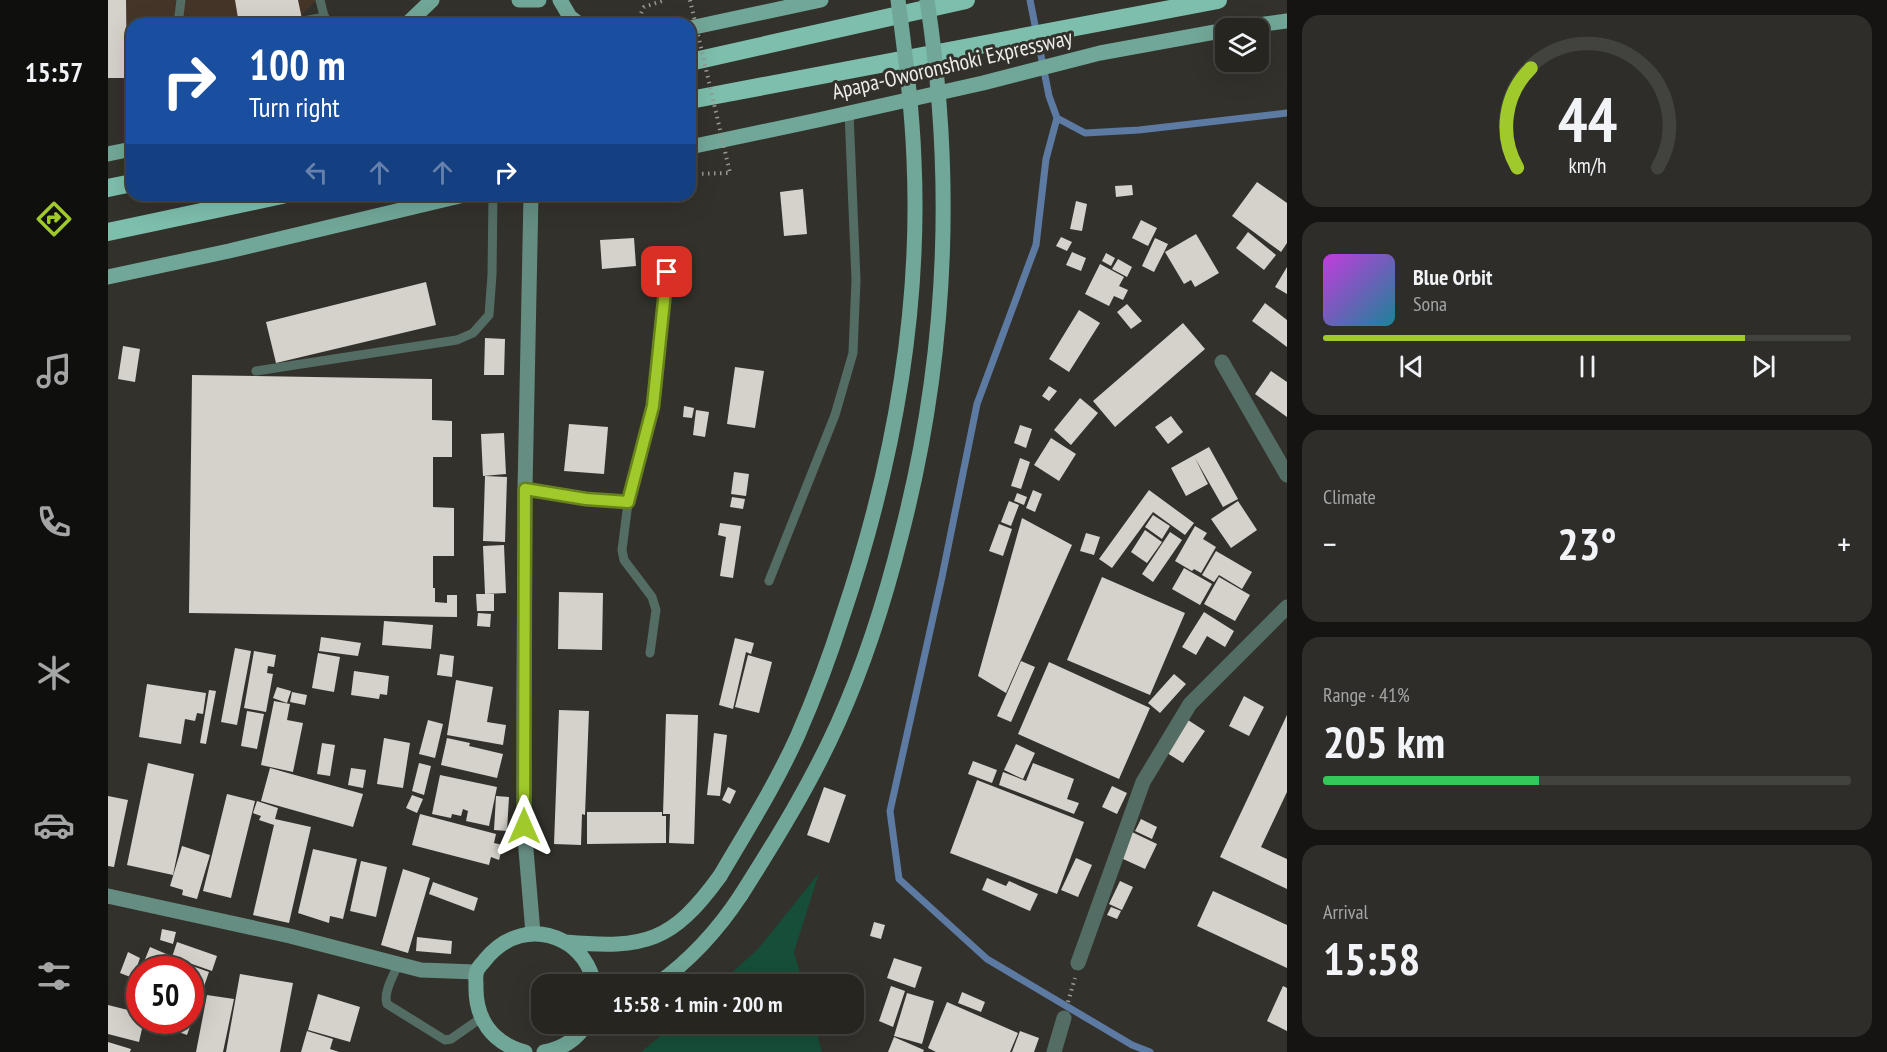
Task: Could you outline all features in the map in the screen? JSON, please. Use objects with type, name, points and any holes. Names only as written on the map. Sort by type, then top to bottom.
[{"type":"highway","points":[[696,61],[965,0]]},
{"type":"highway","name":"Apapa-Oworonshoki Expressway","points":[[696,99],[1218,0]]},
{"type":"highway","points":[[108,188],[126,184]]},
{"type":"highway","points":[[108,232],[254,201]]},
{"type":"main road","points":[[412,18],[432,0]]},
{"type":"main road","points":[[519,0],[539,0]]},
{"type":"main road","points":[[560,0],[571,18]]},
{"type":"main road","points":[[696,27],[821,0]]},
{"type":"main road","points":[[525,1052],[514,1049],[494,1037],[481,1018],[475,995],[476,972],[500,944],[532,933],[566,942],[613,945],[650,939],[674,927],[701,902],[720,876],[766,797],[797,736],[830,656],[871,529],[887,465],[900,394],[909,316],[914,244],[914,162],[911,107],[898,0]]},
{"type":"main road","points":[[669,974],[698,951],[721,926],[777,838],[838,724],[865,656],[887,589],[910,501],[939,332],[944,251],[944,175],[933,42],[927,0]]},
{"type":"main road","points":[[1269,23],[1287,21]]},
{"type":"main road","name":"Apapa-Oworonshoki Expressway","points":[[696,146],[983,83],[1100,53],[1215,32]]},
{"type":"main road","points":[[108,154],[126,150]]},
{"type":"main road","points":[[108,277],[439,201]]},
{"type":"main road","points":[[531,201],[525,489],[524,826],[532,933]]},
{"type":"main road","points":[[108,896],[290,936],[421,970],[476,972]]},
{"type":"main road","points":[[566,942],[583,958],[591,974]]},
{"type":"main road","points":[[544,1052],[560,1047],[576,1034]]},
{"type":"street","points":[[1222,362],[1287,475]]},
{"type":"street","points":[[1077,970],[1143,782],[1190,704],[1287,608]]},
{"type":"street","points":[[1054,1052],[1064,1018]]},
{"type":"lane","points":[[179,18],[182,0]]},
{"type":"lane","points":[[320,0],[324,18]]},
{"type":"lane","points":[[769,581],[836,414],[853,353],[856,280],[849,113]]},
{"type":"lane","points":[[256,371],[458,340],[473,333],[489,315],[493,201]]},
{"type":"lane","points":[[650,653],[656,610],[652,597],[624,560],[622,550],[628,502],[653,406],[667,272]]},
{"type":"lane","points":[[525,489],[586,499],[628,502]]},
{"type":"lane","points":[[398,965],[385,999],[387,1004],[445,1040],[451,1040],[481,1018]]},
{"type":"path","points":[[639,18],[644,7],[665,0]]},
{"type":"path","points":[[690,0],[694,18]]},
{"type":"path","points":[[696,26],[730,173],[696,174]]},
{"type":"path","points":[[1064,1018],[1077,970]]},
{"type":"shaded area","points":[[108,0],[317,0],[298,18],[126,18],[126,75],[108,79]]},
{"type":"green space","points":[[819,873],[794,952],[800,974],[730,974],[758,949]]},
{"type":"green space","points":[[663,1034],[817,1034],[822,1052],[641,1052]]},
{"type":"building","points":[[108,0],[126,0],[126,78],[108,78]]},
{"type":"building","points":[[235,0],[298,0],[302,18],[238,18]]},
{"type":"building","points":[[1257,182],[1287,203],[1287,243],[1281,252],[1232,216]]},
{"type":"building","points":[[1132,185],[1133,195],[1116,197],[1115,186]]},
{"type":"building","points":[[803,189],[807,234],[784,236],[780,192]]},
{"type":"building","points":[[1076,201],[1087,204],[1082,231],[1070,229]]},
{"type":"building","points":[[1141,220],[1157,228],[1148,246],[1132,238]]},
{"type":"building","points":[[1248,232],[1276,255],[1264,270],[1236,248]]},
{"type":"building","points":[[1196,234],[1219,273],[1195,287],[1191,280],[1184,284],[1165,252]]},
{"type":"building","points":[[1061,237],[1072,242],[1067,251],[1056,246]]},
{"type":"building","points":[[634,238],[636,266],[602,269],[600,240]]},
{"type":"building","points":[[1155,238],[1168,244],[1154,272],[1142,266]]},
{"type":"building","points":[[1072,252],[1086,258],[1081,271],[1066,265]]},
{"type":"building","points":[[1106,253],[1115,258],[1111,266],[1102,261]]},
{"type":"building","points":[[1118,259],[1132,267],[1127,277],[1112,269]]},
{"type":"building","points":[[1100,264],[1124,277],[1119,286],[1128,290],[1123,300],[1114,296],[1109,306],[1085,294]]},
{"type":"building","points":[[1287,267],[1287,294],[1275,287]]},
{"type":"building","points":[[426,282],[436,325],[276,363],[266,322]]},
{"type":"building","points":[[1265,303],[1287,320],[1287,347],[1252,321]]},
{"type":"building","points":[[1127,304],[1142,321],[1131,329],[1117,312]]},
{"type":"building","points":[[1079,310],[1100,323],[1069,372],[1049,359]]},
{"type":"building","points":[[1183,323],[1205,349],[1115,427],[1093,401]]},
{"type":"building","points":[[485,338],[505,339],[504,375],[484,375]]},
{"type":"building","points":[[123,346],[140,349],[135,382],[118,379]]},
{"type":"building","points":[[735,367],[764,371],[755,428],[727,424]]},
{"type":"building","points":[[1271,371],[1287,382],[1287,417],[1255,394]]},
{"type":"building","points":[[192,375],[432,379],[432,420],[452,421],[452,457],[433,457],[433,507],[454,508],[454,556],[433,556],[433,588],[435,588],[435,602],[447,603],[447,595],[457,595],[457,617],[189,613]]},
{"type":"building","points":[[1049,386],[1057,391],[1049,401],[1042,396]]},
{"type":"building","points":[[1080,398],[1098,413],[1071,445],[1054,430]]},
{"type":"building","points":[[684,406],[694,408],[692,418],[683,417]]},
{"type":"building","points":[[696,410],[709,412],[705,437],[693,435]]},
{"type":"building","points":[[1171,416],[1183,432],[1168,444],[1155,427]]},
{"type":"building","points":[[569,424],[608,427],[604,474],[564,471]]},
{"type":"building","points":[[1020,425],[1032,429],[1026,448],[1014,443]]},
{"type":"building","points":[[504,433],[506,474],[483,476],[481,434]]},
{"type":"building","points":[[1051,438],[1076,454],[1059,481],[1034,465]]},
{"type":"building","points":[[1209,447],[1238,499],[1223,507],[1195,458],[1208,484],[1186,496],[1171,468]]},
{"type":"building","points":[[1020,458],[1030,462],[1021,489],[1011,486]]},
{"type":"building","points":[[734,472],[749,474],[746,496],[731,494]]},
{"type":"building","points":[[485,476],[507,477],[505,542],[483,541]]},
{"type":"building","points":[[1033,490],[1042,494],[1035,512],[1026,508]]},
{"type":"building","points":[[1149,490],[1194,523],[1185,535],[1153,512],[1112,568],[1099,559]]},
{"type":"building","points":[[1017,493],[1027,497],[1024,505],[1014,501]]},
{"type":"building","points":[[732,497],[745,499],[743,509],[730,507]]},
{"type":"building","points":[[1009,501],[1019,505],[1011,526],[1001,522]]},
{"type":"building","points":[[1238,501],[1257,530],[1231,548],[1211,519]]},
{"type":"building","points":[[1153,515],[1170,526],[1162,539],[1145,527]]},
{"type":"building","points":[[1022,518],[1072,545],[1006,693],[978,676]]},
{"type":"building","points":[[720,523],[741,526],[733,578],[720,576],[726,537],[718,535]]},
{"type":"building","points":[[999,524],[1012,529],[1003,556],[989,551]]},
{"type":"building","points":[[1195,526],[1207,533],[1203,539],[1216,547],[1201,573],[1194,569],[1192,571],[1175,561]]},
{"type":"building","points":[[1145,530],[1162,542],[1147,563],[1131,552]]},
{"type":"building","points":[[1170,532],[1182,540],[1153,582],[1142,574]]},
{"type":"building","points":[[1086,533],[1100,537],[1094,555],[1080,551]]},
{"type":"building","points":[[504,545],[506,593],[485,594],[483,546]]},
{"type":"building","points":[[1216,551],[1252,572],[1242,589],[1219,575],[1214,582],[1202,575]]},
{"type":"building","points":[[1184,568],[1212,584],[1200,605],[1172,589]]},
{"type":"building","points":[[1102,577],[1185,613],[1150,695],[1067,660]]},
{"type":"building","points":[[1219,577],[1250,595],[1235,621],[1204,604]]},
{"type":"building","points":[[559,592],[603,593],[602,650],[558,649]]},
{"type":"building","points":[[476,594],[494,594],[494,611],[477,611]]},
{"type":"building","points":[[1204,612],[1234,631],[1225,647],[1207,636],[1196,655],[1182,647]]},
{"type":"building","points":[[478,613],[491,614],[490,627],[477,626]]},
{"type":"building","points":[[384,621],[433,625],[431,649],[382,645]]},
{"type":"building","points":[[321,637],[361,643],[358,656],[319,651]]},
{"type":"building","points":[[735,638],[754,643],[751,654],[746,652],[733,709],[719,705]]},
{"type":"building","points":[[235,648],[251,651],[237,725],[221,722]]},
{"type":"building","points":[[254,651],[276,655],[274,667],[268,666],[267,673],[273,674],[266,712],[244,708]]},
{"type":"building","points":[[318,653],[340,657],[334,692],[312,688]]},
{"type":"building","points":[[440,654],[454,656],[452,677],[437,675]]},
{"type":"building","points":[[748,655],[772,662],[759,713],[735,707]]},
{"type":"building","points":[[1021,661],[1035,667],[1011,722],[997,716]]},
{"type":"building","points":[[1049,662],[1150,708],[1119,779],[1018,734]]},
{"type":"building","points":[[354,671],[389,676],[387,695],[380,694],[379,699],[351,695]]},
{"type":"building","points":[[1174,674],[1186,684],[1160,713],[1148,703]]},
{"type":"building","points":[[456,680],[493,687],[487,722],[506,725],[503,745],[447,735]]},
{"type":"building","points":[[147,684],[206,693],[203,714],[197,713],[195,721],[185,719],[181,744],[139,737]]},
{"type":"building","points":[[277,687],[291,691],[287,703],[273,698]]},
{"type":"building","points":[[209,690],[216,691],[206,744],[200,743]]},
{"type":"building","points":[[292,692],[307,695],[305,705],[290,702]]},
{"type":"building","points":[[1244,696],[1264,707],[1249,736],[1229,726]]},
{"type":"building","points":[[274,701],[290,704],[287,720],[303,723],[293,772],[261,765]]},
{"type":"building","points":[[559,710],[589,711],[585,815],[582,814],[581,845],[554,844]]},
{"type":"building","points":[[247,711],[264,714],[257,749],[241,746]]},
{"type":"building","points":[[666,714],[698,715],[694,844],[669,843],[670,814],[663,814]]},
{"type":"building","points":[[1287,715],[1287,792],[1261,847],[1287,859],[1287,889],[1220,857]]},
{"type":"building","points":[[428,720],[443,724],[435,758],[419,754]]},
{"type":"building","points":[[1188,720],[1205,731],[1183,763],[1167,753]]},
{"type":"building","points":[[714,733],[727,735],[720,796],[707,795]]},
{"type":"building","points":[[384,738],[410,743],[403,788],[377,784]]},
{"type":"building","points":[[447,738],[503,754],[497,778],[441,765]]},
{"type":"building","points":[[322,743],[335,745],[330,776],[317,774]]},
{"type":"building","points":[[1016,744],[1035,753],[1023,779],[1004,770]]},
{"type":"building","points":[[973,761],[997,770],[992,783],[968,774]]},
{"type":"building","points":[[148,763],[194,774],[173,875],[127,865]]},
{"type":"building","points":[[419,763],[431,766],[424,795],[412,791]]},
{"type":"building","points":[[1033,763],[1074,779],[1067,799],[1079,803],[1074,814],[999,785],[1003,772],[1026,781]]},
{"type":"building","points":[[270,768],[363,794],[353,827],[261,801]]},
{"type":"building","points":[[351,768],[366,770],[363,788],[348,785]]},
{"type":"building","points":[[440,775],[497,787],[489,826],[466,821],[468,811],[463,809],[461,816],[452,814],[451,818],[432,814]]},
{"type":"building","points":[[977,780],[1084,822],[1057,894],[950,853]]},
{"type":"building","points":[[1112,786],[1127,793],[1117,814],[1102,807]]},
{"type":"building","points":[[728,787],[736,791],[730,804],[722,800]]},
{"type":"building","points":[[824,787],[846,795],[829,843],[807,835]]},
{"type":"building","points":[[227,794],[255,801],[231,898],[203,891]]},
{"type":"building","points":[[412,795],[423,799],[417,813],[406,808]]},
{"type":"building","points":[[108,796],[128,800],[114,867],[108,866]]},
{"type":"building","points":[[496,796],[509,797],[507,831],[494,830]]},
{"type":"building","points":[[257,801],[278,808],[275,819],[311,827],[289,923],[253,915],[274,825],[259,820],[261,816],[253,813]]},
{"type":"building","points":[[587,812],[662,812],[662,816],[666,816],[666,843],[587,844]]},
{"type":"building","points":[[420,814],[496,834],[494,843],[503,845],[499,860],[491,857],[489,865],[412,845]]},
{"type":"building","points":[[1141,819],[1157,827],[1152,839],[1135,831]]},
{"type":"building","points":[[1132,832],[1157,844],[1145,869],[1121,858]]},
{"type":"building","points":[[182,846],[210,855],[197,899],[182,895],[183,890],[170,886]]},
{"type":"building","points":[[313,849],[357,859],[343,919],[330,916],[329,923],[298,913]]},
{"type":"building","points":[[1076,858],[1092,865],[1078,897],[1061,890]]},
{"type":"building","points":[[361,861],[387,867],[376,917],[350,911]]},
{"type":"building","points":[[403,869],[430,878],[408,953],[381,945]]},
{"type":"building","points":[[987,878],[1006,886],[1009,881],[1038,894],[1030,911],[982,890]]},
{"type":"building","points":[[1120,881],[1133,887],[1122,910],[1109,904]]},
{"type":"building","points":[[433,882],[478,898],[474,911],[429,894]]},
{"type":"building","points":[[1213,891],[1287,925],[1287,968],[1197,926]]},
{"type":"building","points":[[1111,907],[1121,911],[1117,919],[1107,915]]},
{"type":"building","points":[[874,922],[885,925],[881,939],[870,936]]},
{"type":"building","points":[[162,929],[176,932],[173,944],[160,940]]},
{"type":"building","points":[[417,937],[452,941],[451,954],[416,951]]},
{"type":"building","points":[[177,942],[217,956],[212,971],[204,968],[204,956],[172,956]]},
{"type":"building","points":[[150,947],[171,956],[146,956]]},
{"type":"building","points":[[126,957],[126,975],[120,973]]},
{"type":"building","points":[[894,958],[922,967],[915,988],[887,978]]},
{"type":"building","points":[[204,970],[209,972],[204,986]]},
{"type":"building","points":[[240,974],[293,983],[280,1052],[226,1052]]},
{"type":"building","points":[[891,986],[905,991],[893,1027],[879,1021]]},
{"type":"building","points":[[1283,986],[1287,988],[1287,1031],[1267,1021]]},
{"type":"building","points":[[962,992],[985,1002],[981,1012],[958,1003]]},
{"type":"building","points":[[907,993],[934,1001],[922,1044],[894,1036]]},
{"type":"building","points":[[318,994],[360,1007],[350,1042],[308,1030]]},
{"type":"building","points":[[207,995],[234,999],[223,1052],[196,1052],[199,1034],[204,1034]]},
{"type":"building","points":[[947,1002],[1018,1033],[1010,1052],[936,1052],[928,1048]]},
{"type":"building","points":[[108,1005],[126,1010],[126,1034],[141,1034],[139,1042],[108,1034]]},
{"type":"building","points":[[307,1031],[333,1039],[330,1049],[339,1052],[301,1052]]},
{"type":"building","points":[[1020,1031],[1039,1038],[1034,1052],[1012,1052]]},
{"type":"building","points":[[894,1037],[924,1050],[923,1052],[888,1052]]},
{"type":"building","points":[[108,1042],[131,1049],[130,1052],[108,1052]]},
{"type":"waterway","points":[[1030,0],[1049,96],[1057,118],[1085,133],[1139,130],[1287,113]]},
{"type":"waterway","points":[[1057,118],[1046,159],[1036,245],[977,404],[942,577],[890,811],[899,879],[987,959],[1132,1045],[1150,1052]]},
{"type":"route","points":[[524,826],[525,489],[586,499],[628,502],[653,406],[667,272]]}]
